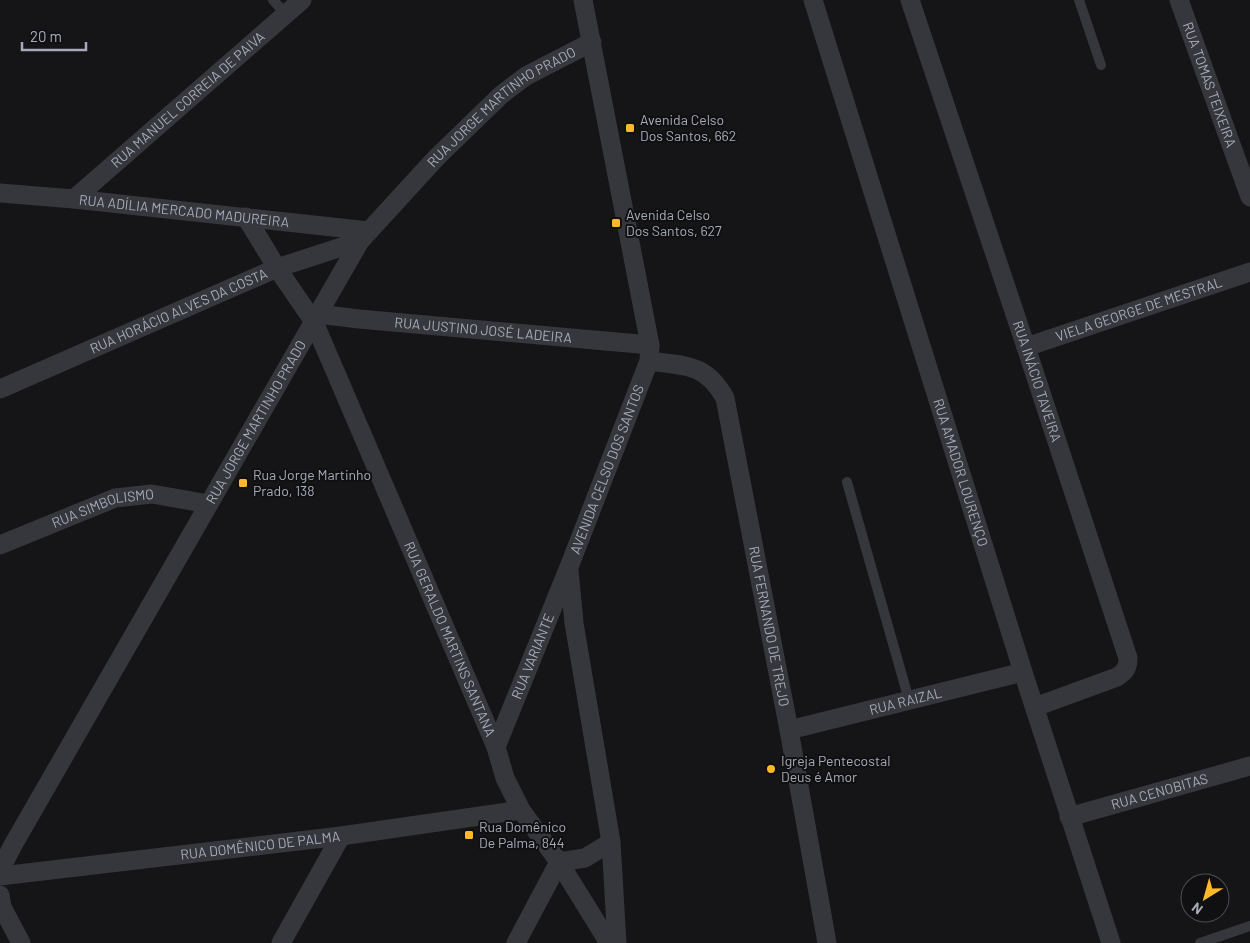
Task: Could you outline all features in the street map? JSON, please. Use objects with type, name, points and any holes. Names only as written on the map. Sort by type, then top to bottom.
[{"type":"street","name":"RUA MANUEL CORREIA DE PAIVA","points":[[74,199],[302,0]]},
{"type":"street","points":[[583,0],[649,353]]},
{"type":"street","name":"RUA AMADOR LOURENÇO","points":[[813,0],[1023,672],[1110,943]]},
{"type":"street","name":"RUA INÁCIO TAVEIRA","points":[[910,0],[1128,658],[1128,667],[1117,678],[1035,708]]},
{"type":"street","name":"RUA TOMAS TEIXEIRA","points":[[1179,0],[1250,197]]},
{"type":"street","name":"RUA JORGE MARTINHO PRADO","points":[[0,870],[6,845],[209,504],[365,236],[436,158],[502,95],[526,76],[592,42]]},
{"type":"street","name":"RUA ADÍLIA MERCADO MADUREIRA","points":[[0,193],[246,217],[365,236]]},
{"type":"street","name":"RUA GERALDO MARTINS SANTANA","points":[[246,217],[277,268],[316,318],[496,748],[505,778],[521,810],[559,862],[609,943]]},
{"type":"street","name":"RUA HORÁCIO ALVES DA COSTA","points":[[0,389],[277,268],[365,236]]},
{"type":"street","name":"VIELA GEORGE DE MESTRAL","points":[[1026,346],[1250,272]]},
{"type":"street","name":"RUA JUSTINO JOSÉ LADEIRA","points":[[316,318],[358,319],[649,353]]},
{"type":"street","name":"AVENIDA CELSO DOS SANTOS","points":[[617,943],[611,842],[574,623],[569,567],[649,353]]},
{"type":"street","name":"RUA FERNANDO DE TREJO","points":[[649,353],[701,371],[711,378],[725,398],[789,730],[827,943]]},
{"type":"street","name":"RUA SIMBOLISMO","points":[[0,546],[115,498],[152,494],[209,504]]},
{"type":"street","name":"RUA VARIANTE","points":[[496,748],[569,567]]},
{"type":"street","name":"RUA RAIZAL","points":[[789,730],[1023,672]]},
{"type":"street","name":"RUA CENOBITAS","points":[[1069,817],[1250,766]]},
{"type":"street","name":"RUA DOMÊNICO DE PALMA","points":[[0,876],[341,836],[521,810]]},
{"type":"street","points":[[281,943],[341,836]]},
{"type":"street","points":[[516,943],[559,862],[585,858],[611,842]]},
{"type":"street","points":[[0,895],[2,906],[21,943]]},
{"type":"lane","points":[[273,0],[286,14]]},
{"type":"lane","points":[[1079,0],[1101,64]]},
{"type":"lane","points":[[847,482],[910,700]]},
{"type":"lane","points":[[1200,943],[1250,926]]},
{"type":"place","name":"Avenida Celso Dos Santos, 662","points":[[630,128]]},
{"type":"place","name":"Avenida Celso Dos Santos, 627","points":[[616,223]]},
{"type":"place","name":"Rua Jorge Martinho Prado, 138","points":[[243,483]]},
{"type":"place","name":"Igreja Pentecostal Deus é Amor","points":[[771,769]]},
{"type":"place","name":"Rua Domênico De Palma, 844","points":[[469,835]]}]
